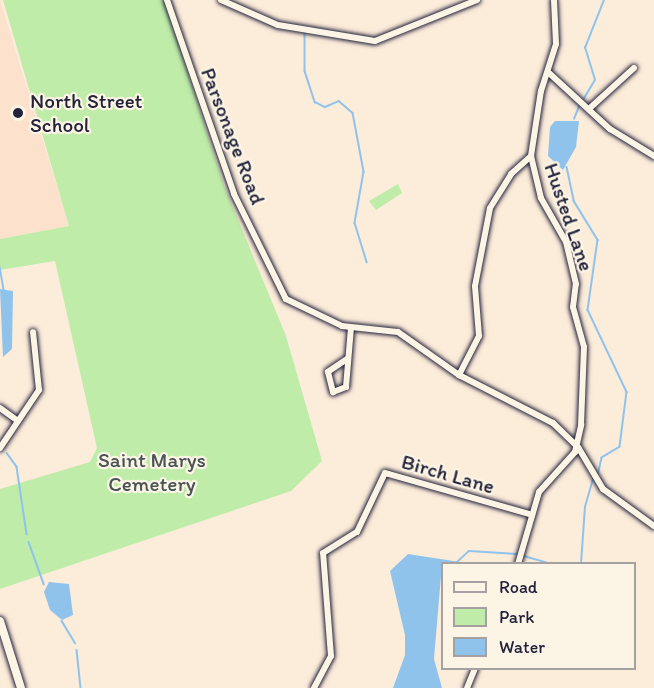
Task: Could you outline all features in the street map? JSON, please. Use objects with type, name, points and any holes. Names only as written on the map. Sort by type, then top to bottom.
[{"type":"main road","points":[[0,621],[21,688]]},
{"type":"street","name":"Parsonage Road","points":[[167,0],[234,194],[277,288],[292,304],[351,328],[398,332],[459,375],[530,409],[578,447],[603,489],[654,526]]},
{"type":"street","points":[[221,0],[273,24],[375,40],[477,0]]},
{"type":"street","name":"Husted Lane","points":[[554,0],[556,44],[531,156],[541,198],[566,242],[576,284],[573,307],[584,347],[578,447]]},
{"type":"street","points":[[589,104],[634,68]]},
{"type":"street","points":[[549,73],[589,104],[610,129],[654,156]]},
{"type":"street","points":[[459,375],[479,336],[475,286],[490,208],[511,174],[531,156]]},
{"type":"street","points":[[347,359],[327,372],[333,392],[346,387],[351,328]]},
{"type":"street","points":[[0,448],[39,390],[33,332]]},
{"type":"street","points":[[0,408],[18,421]]},
{"type":"street","points":[[519,562],[532,515],[550,474],[578,447]]},
{"type":"street","name":"Birch Lane","points":[[315,688],[331,656],[322,553],[357,532],[386,473],[532,515]]},
{"type":"street","points":[[467,688],[475,670]]},
{"type":"shaded area","name":"North Street School","points":[[0,0],[69,226],[0,239]]},
{"type":"green space","name":"Saint Marys Cemetery","points":[[3,0],[164,0],[225,188],[286,336],[322,461],[291,491],[0,589],[0,489],[90,462],[97,448],[55,261],[0,270],[0,239],[69,226]]},
{"type":"green space","points":[[398,184],[402,193],[376,210],[369,201]]},
{"type":"water","points":[[555,121],[579,121],[576,147],[563,170],[548,156],[550,127]]},
{"type":"water","points":[[0,289],[13,291],[12,349],[3,357]]},
{"type":"water","points":[[408,554],[460,562],[441,562],[434,659],[442,688],[393,688],[405,655],[405,635],[390,571]]},
{"type":"water","points":[[49,582],[69,584],[73,615],[62,620],[50,610],[44,592]]},
{"type":"waterway","points":[[583,100],[595,80],[585,48],[604,0]]},
{"type":"waterway","points":[[305,31],[305,71],[315,102],[325,107],[339,101],[353,113],[364,172],[355,223],[367,262]]},
{"type":"waterway","points":[[574,119],[580,104]]},
{"type":"waterway","points":[[567,167],[574,201],[598,240],[588,310],[627,392],[620,447],[602,458],[598,475]]},
{"type":"waterway","points":[[0,267],[4,290]]},
{"type":"waterway","points":[[7,453],[17,467],[27,534]]},
{"type":"waterway","points":[[581,562],[585,507],[593,479]]},
{"type":"waterway","points":[[29,542],[44,584]]},
{"type":"waterway","points":[[457,562],[469,551],[517,554]]},
{"type":"waterway","points":[[524,556],[545,562]]},
{"type":"waterway","points":[[62,621],[75,643]]},
{"type":"waterway","points":[[77,650],[81,688]]},
{"type":"place","name":"North Street School","points":[[18,113]]}]
